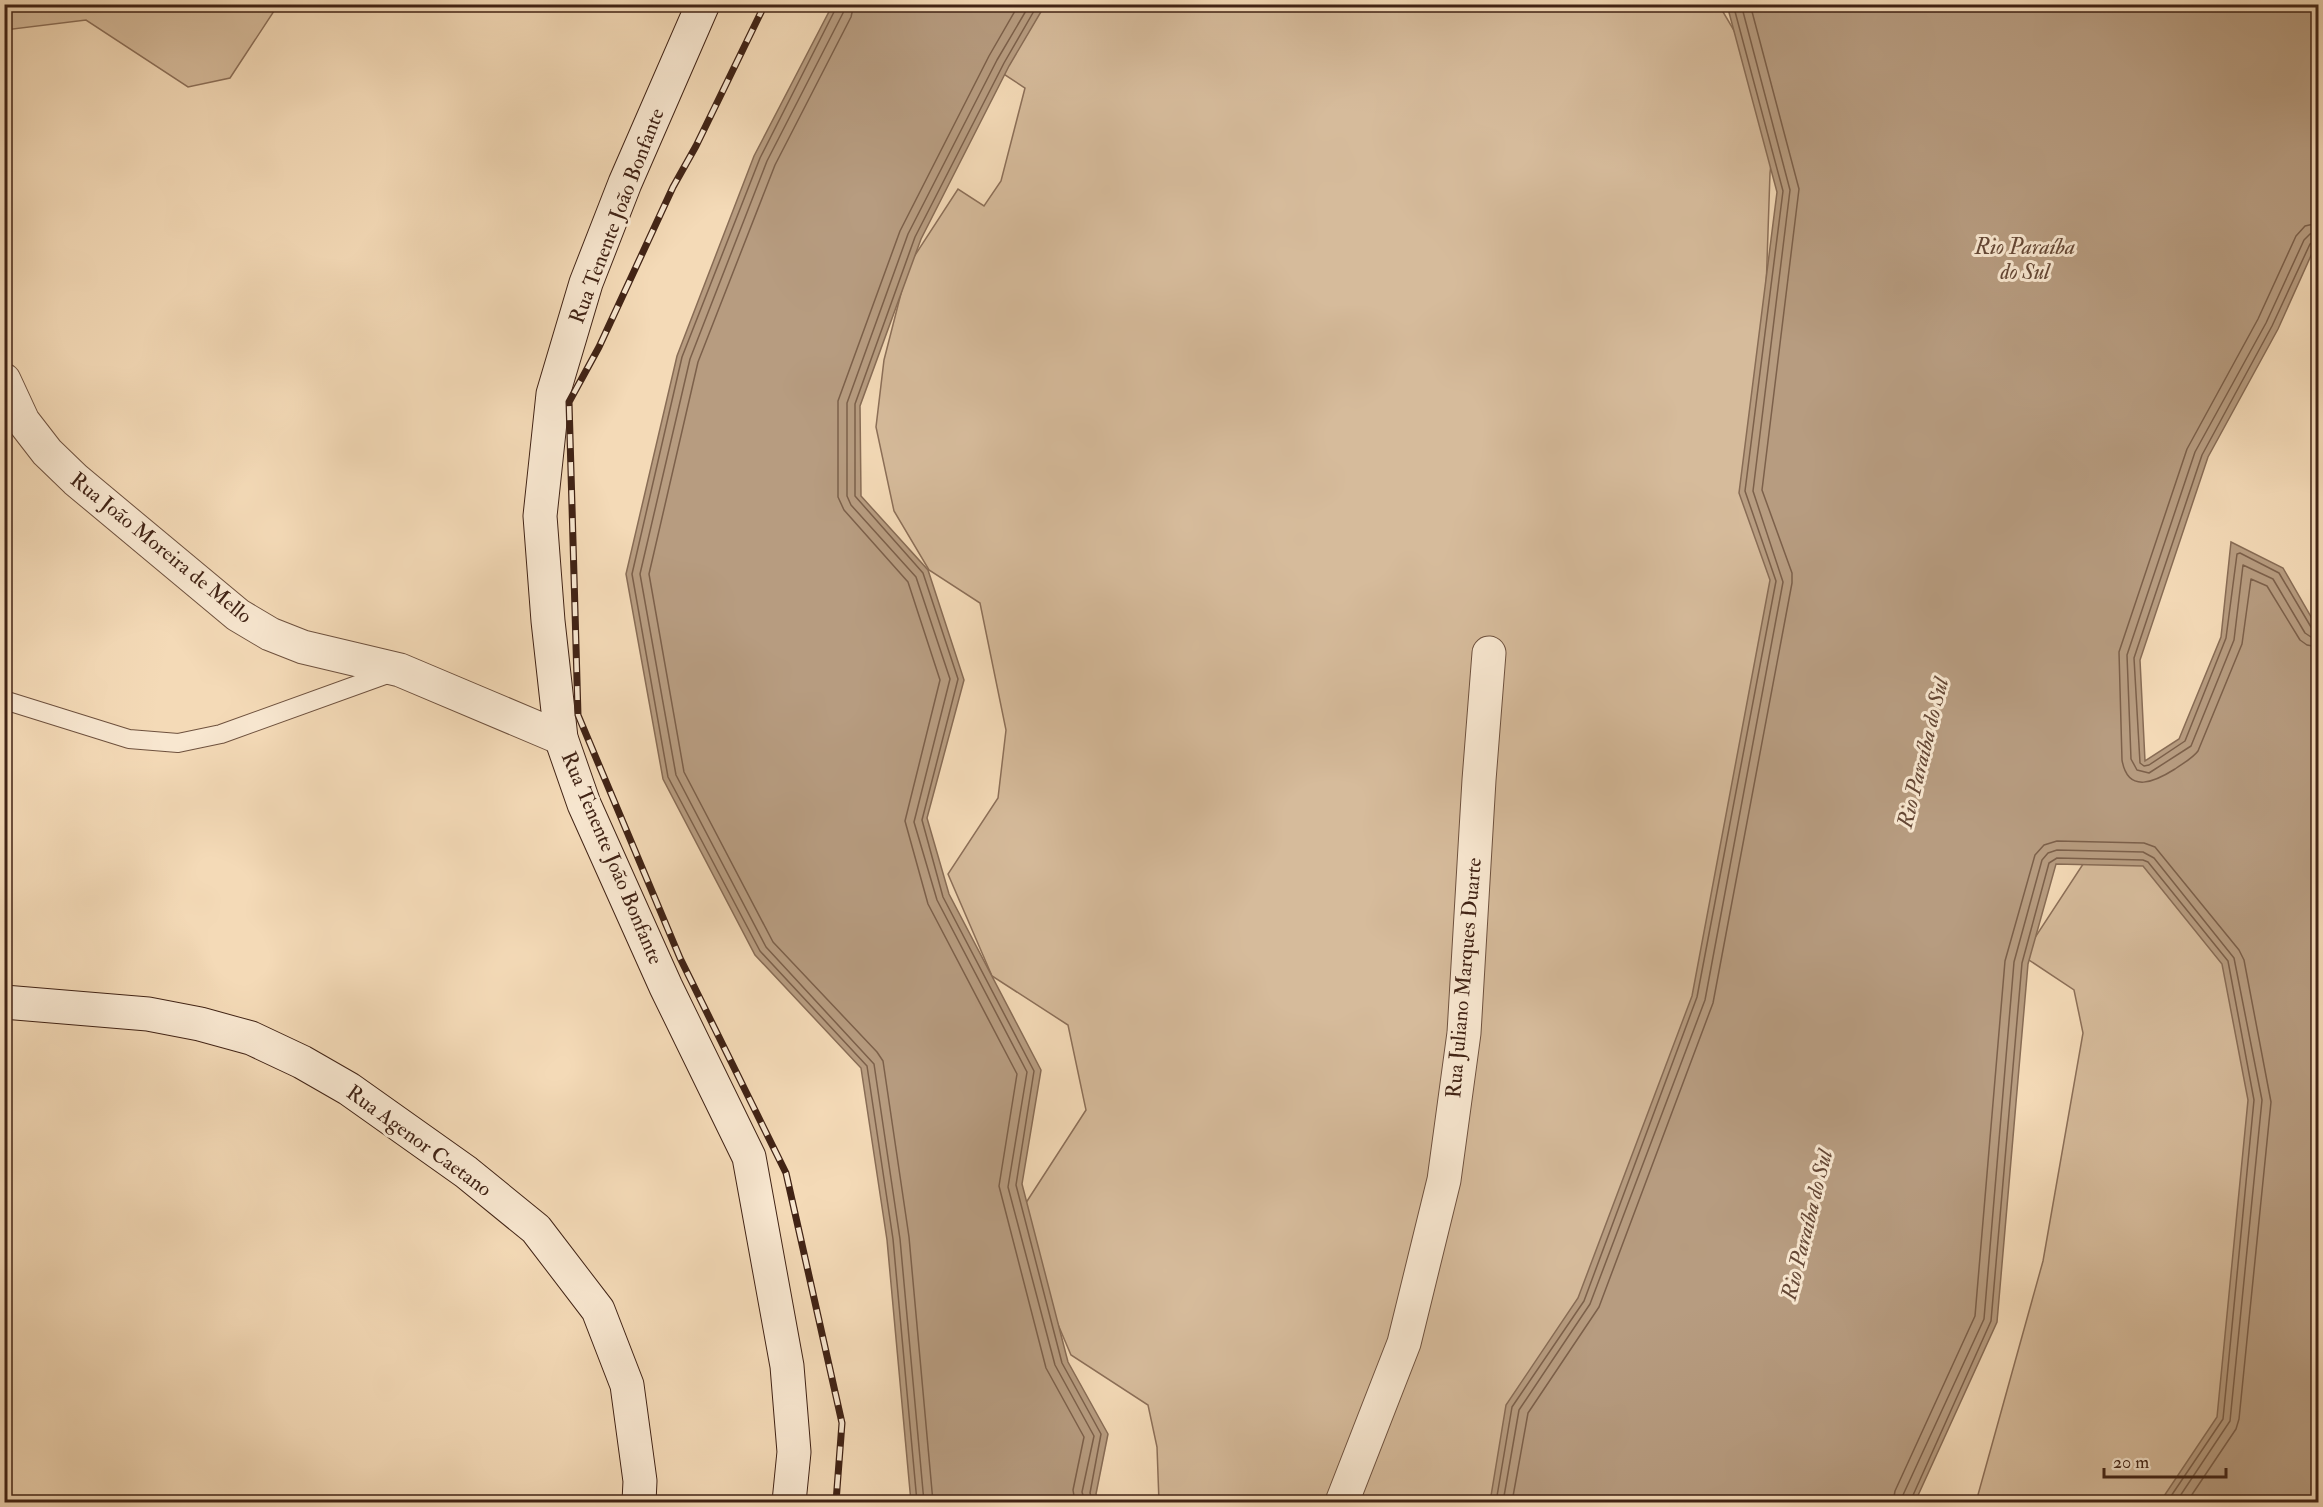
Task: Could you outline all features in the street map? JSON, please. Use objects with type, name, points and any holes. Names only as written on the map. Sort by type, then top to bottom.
[{"type":"street","name":"Rua Tenente João Bonfante","points":[[703,4],[586,283],[553,394],[540,516],[548,621],[561,738],[584,804],[666,987],[749,1157],[787,1366],[794,1452],[789,1503]]},
{"type":"street","name":"Rua João Moreira de Mello","points":[[4,380],[23,421],[47,452],[76,480],[238,615],[270,634],[303,647],[400,670],[561,738]]},
{"type":"street","name":"Rua Juliano Marques Duarte","points":[[1342,1503],[1404,1343],[1443,1180],[1464,1033],[1479,780],[1490,653]]},
{"type":"street","name":"Rua Agenor Caetano","points":[[4,1002],[148,1014],[200,1024],[251,1038],[302,1062],[349,1089],[466,1172],[536,1229],[598,1310],[627,1385],[640,1481],[639,1503]]},
{"type":"lane","points":[[4,700],[129,739],[178,743],[221,734],[400,670]]},
{"type":"shaded area","points":[[4,5],[278,5],[230,78],[188,87],[86,20],[5,30]]},
{"type":"shaded area","points":[[1042,5],[1719,5],[1778,105],[1770,173],[1764,350],[1792,697],[1550,1502],[1159,1502],[1157,1447],[1148,1405],[1071,1355],[1028,1254],[1020,1212],[1086,1110],[1068,1025],[992,976],[948,874],[998,798],[1006,730],[980,603],[929,570],[894,511],[876,427],[884,360],[908,266],[958,189],[984,206],[1001,181],[1025,88],[999,71]]},
{"type":"shaded area","points":[[2149,820],[2318,1106],[2318,1131],[2189,1502],[1976,1502],[2043,1261],[2083,1033],[2074,990],[2023,956],[2106,829]]},
{"type":"water","points":[[833,4],[1045,5],[1009,66],[921,239],[860,406],[861,496],[928,570],[964,680],[927,818],[949,894],[1041,1070],[1022,1184],[1068,1362],[1108,1434],[1096,1494],[1100,1502],[911,1502],[887,1240],[861,1068],[755,955],[663,779],[626,574],[677,356],[754,156]]},
{"type":"water","name":"Rio Paraíba do Sul","points":[[1727,5],[2318,5],[2318,240],[2278,329],[2208,457],[2140,660],[2145,761],[2179,739],[2221,637],[2231,542],[2283,568],[2318,629],[2318,1502],[2160,1502],[2217,1417],[2248,1100],[2222,964],[2143,866],[2056,864],[2028,964],[1997,1322],[1915,1502],[1490,1502],[1506,1405],[1578,1298],[1692,996],[1770,580],[1739,493],[1777,192]]},
{"type":"railway","points":[[765,4],[696,146],[673,187],[599,347],[569,402],[578,715],[680,958],[786,1173],[842,1423],[836,1502]]}]
